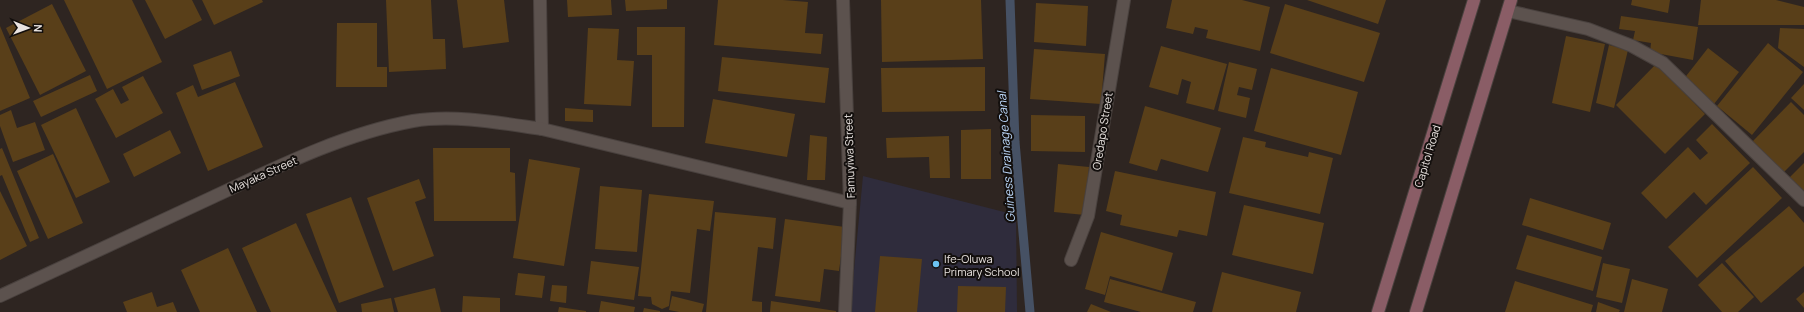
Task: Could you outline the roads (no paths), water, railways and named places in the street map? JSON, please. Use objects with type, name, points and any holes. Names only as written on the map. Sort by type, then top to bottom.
[{"type":"main road","name":"Capitol Road","points":[[1378,312],[1474,0]]},
{"type":"main road","points":[[1416,312],[1509,5]]},
{"type":"street","points":[[540,0],[542,129]]},
{"type":"street","name":"Famuyiwa Street","points":[[843,0],[850,203],[845,312]]},
{"type":"street","name":"Oredapo Street","points":[[1071,260],[1088,216],[1124,0]]},
{"type":"street","points":[[1509,5],[1588,29],[1632,46],[1664,63],[1804,200]]},
{"type":"street","name":"Mayaka Street","points":[[0,296],[292,160],[369,131],[414,121],[452,119],[492,122],[542,129],[850,203]]},
{"type":"waterway","name":"Guiness Drainage Canal","points":[[1010,0],[1015,142],[1030,312]]},
{"type":"place","name":"Ife-Oluwa Primary School","points":[[936,264]]}]
